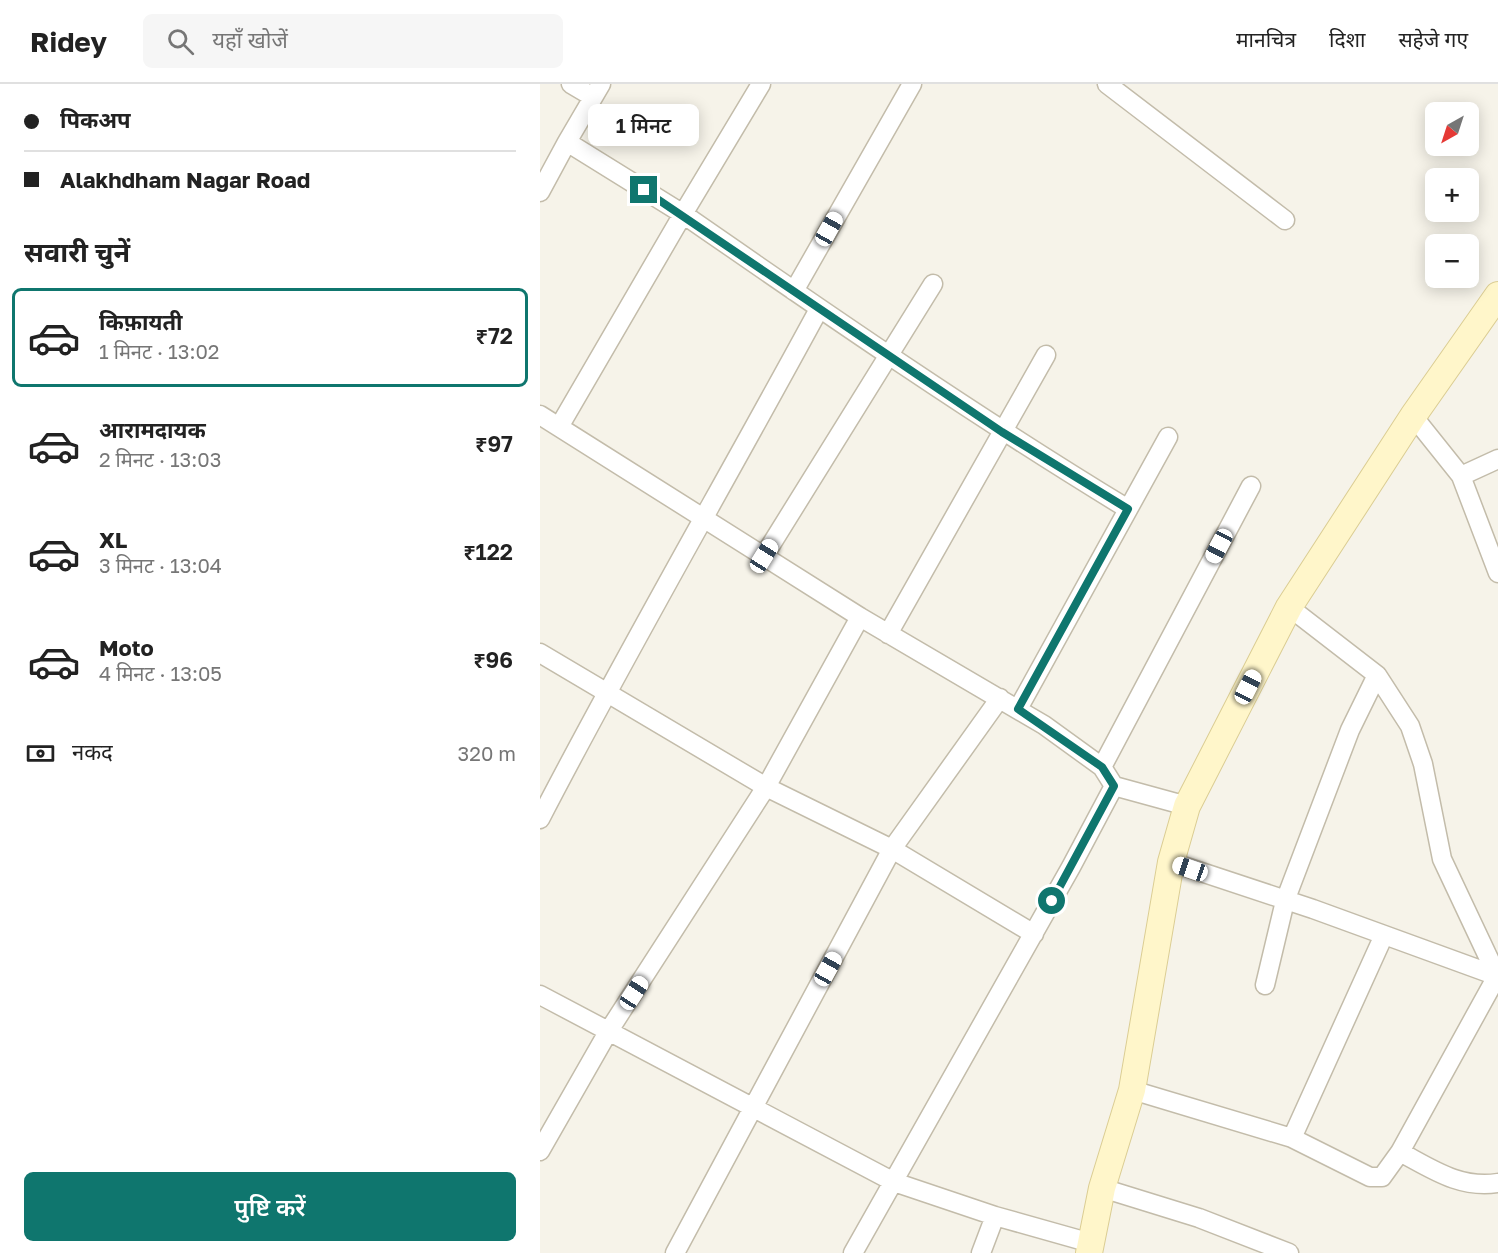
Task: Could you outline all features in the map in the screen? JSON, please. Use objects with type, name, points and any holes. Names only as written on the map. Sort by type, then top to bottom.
[{"type":"street","points":[[540,192],[597,91],[571,84]]},
{"type":"street","points":[[559,427],[761,84]]},
{"type":"street","points":[[794,291],[912,84]]},
{"type":"street","points":[[1107,84],[1285,220]]},
{"type":"street","points":[[567,142],[683,214],[887,357],[1002,432],[1128,509]]},
{"type":"street","points":[[764,556],[933,284]]},
{"type":"street","points":[[540,995],[894,1182],[1090,1248],[1102,1188],[1132,1090],[1171,862],[1187,806],[1289,607],[1413,416],[1498,295]]},
{"type":"street","points":[[540,819],[606,692],[705,519],[819,309]]},
{"type":"street","points":[[888,634],[1046,355]]},
{"type":"street","points":[[540,415],[860,617],[1018,709],[1102,767],[1114,786],[1187,806]]},
{"type":"street","points":[[1413,416],[1461,476],[1498,573]]},
{"type":"street","points":[[1018,709],[1168,437]]},
{"type":"street","points":[[1461,476],[1498,459]]},
{"type":"street","points":[[1102,767],[1251,486]]},
{"type":"street","points":[[1289,607],[1377,675],[1410,726],[1423,764],[1442,859],[1498,977]]},
{"type":"street","points":[[540,1151],[608,1032],[766,787],[860,617]]},
{"type":"street","points":[[540,653],[766,787],[892,849],[1034,934]]},
{"type":"street","points":[[1265,985],[1285,901],[1350,730],[1377,675]]},
{"type":"street","points":[[675,1253],[892,849],[1000,698]]},
{"type":"street","points":[[853,1253],[1034,934],[1114,786]]},
{"type":"street","points":[[1171,862],[1384,935],[1498,977]]},
{"type":"street","points":[[1292,1138],[1384,935]]},
{"type":"street","points":[[1132,1090],[1292,1138],[1370,1177],[1382,1177],[1400,1152],[1498,977]]},
{"type":"street","points":[[1400,1152],[1448,1178],[1478,1186],[1498,1183]]},
{"type":"street","points":[[1102,1188],[1199,1218],[1289,1253]]},
{"type":"street","points":[[981,1253],[995,1216]]},
{"type":"route","points":[[644,190],[683,214],[887,357],[1002,432],[1128,509],[1018,709],[1102,767],[1114,786],[1052,901]]}]
